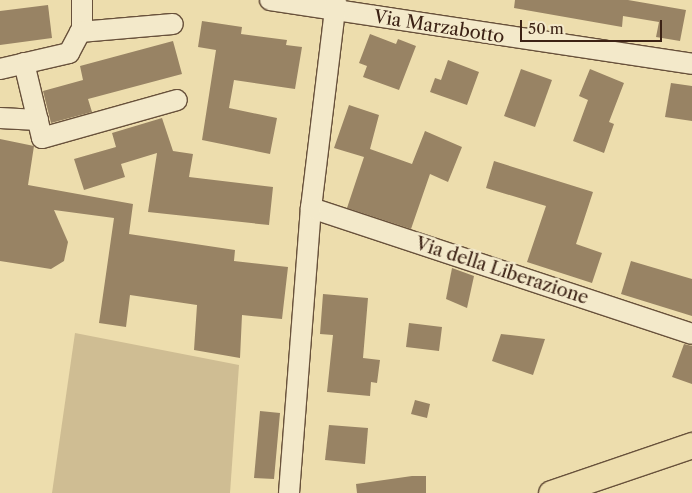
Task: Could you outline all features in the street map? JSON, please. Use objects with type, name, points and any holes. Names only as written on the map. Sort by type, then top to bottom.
[{"type":"main road","points":[[551,493],[692,446]]},
{"type":"main road","points":[[565,493],[600,478]]},
{"type":"street","points":[[0,69],[69,53],[82,32],[82,0]]},
{"type":"street","name":"Via Marzabotto","points":[[270,0],[335,5],[692,64]]},
{"type":"street","points":[[289,493],[311,208],[335,5]]},
{"type":"street","points":[[82,32],[172,24]]},
{"type":"street","points":[[24,63],[42,138],[177,100]]},
{"type":"street","points":[[0,118],[38,120]]},
{"type":"street","name":"Via della Liberazione","points":[[311,208],[692,334]]},
{"type":"shaded area","points":[[75,333],[239,365],[230,493],[52,493]]},
{"type":"building","points":[[515,0],[628,0],[686,10],[680,41],[656,37],[659,22],[623,16],[622,27],[514,8]]},
{"type":"building","points":[[48,5],[52,38],[0,45],[0,11]]},
{"type":"building","points":[[202,21],[242,27],[241,34],[287,40],[286,45],[302,47],[295,89],[234,80],[229,108],[277,118],[270,154],[202,140],[216,50],[198,47]]},
{"type":"building","points":[[370,34],[396,44],[398,39],[416,46],[399,90],[363,77],[367,66],[359,63]]},
{"type":"building","points":[[173,41],[182,74],[88,99],[92,112],[51,123],[43,91],[83,80],[80,66]]},
{"type":"building","points":[[448,60],[479,72],[467,105],[430,92],[435,78],[441,80]]},
{"type":"building","points":[[521,69],[552,80],[535,127],[504,116]]},
{"type":"building","points":[[590,69],[624,83],[609,122],[614,124],[604,153],[573,141],[588,100],[579,96]]},
{"type":"building","points":[[671,83],[692,86],[692,121],[665,117]]},
{"type":"building","points":[[349,105],[379,115],[370,149],[412,164],[425,131],[462,147],[448,182],[430,174],[411,229],[347,208],[364,157],[334,148]]},
{"type":"building","points":[[162,118],[173,151],[193,154],[189,177],[273,187],[269,225],[148,212],[157,153],[121,164],[125,177],[84,190],[74,159],[116,147],[112,133]]},
{"type":"building","points":[[0,139],[34,146],[28,185],[133,204],[129,234],[235,250],[234,261],[288,267],[282,319],[242,315],[240,358],[194,350],[197,305],[130,295],[126,327],[99,323],[114,218],[54,210],[68,242],[64,261],[51,269],[0,261]]},
{"type":"building","points":[[494,161],[593,192],[576,244],[602,253],[592,283],[527,262],[546,206],[486,188]]},
{"type":"building","points":[[631,261],[692,279],[692,316],[621,294]]},
{"type":"building","points":[[452,268],[474,276],[467,308],[446,299]]},
{"type":"building","points":[[323,294],[368,298],[363,358],[380,360],[377,383],[371,382],[370,396],[327,392],[333,335],[320,334]]},
{"type":"building","points":[[409,323],[442,327],[439,351],[406,347]]},
{"type":"building","points":[[501,334],[545,339],[533,375],[492,361]]},
{"type":"building","points":[[684,344],[692,346],[692,384],[672,377]]},
{"type":"building","points":[[415,400],[430,404],[427,418],[411,414]]},
{"type":"building","points":[[260,411],[280,413],[274,479],[254,478]]},
{"type":"building","points":[[329,425],[368,428],[365,464],[325,460]]},
{"type":"building","points":[[412,476],[426,476],[426,493],[357,493],[356,484]]}]
